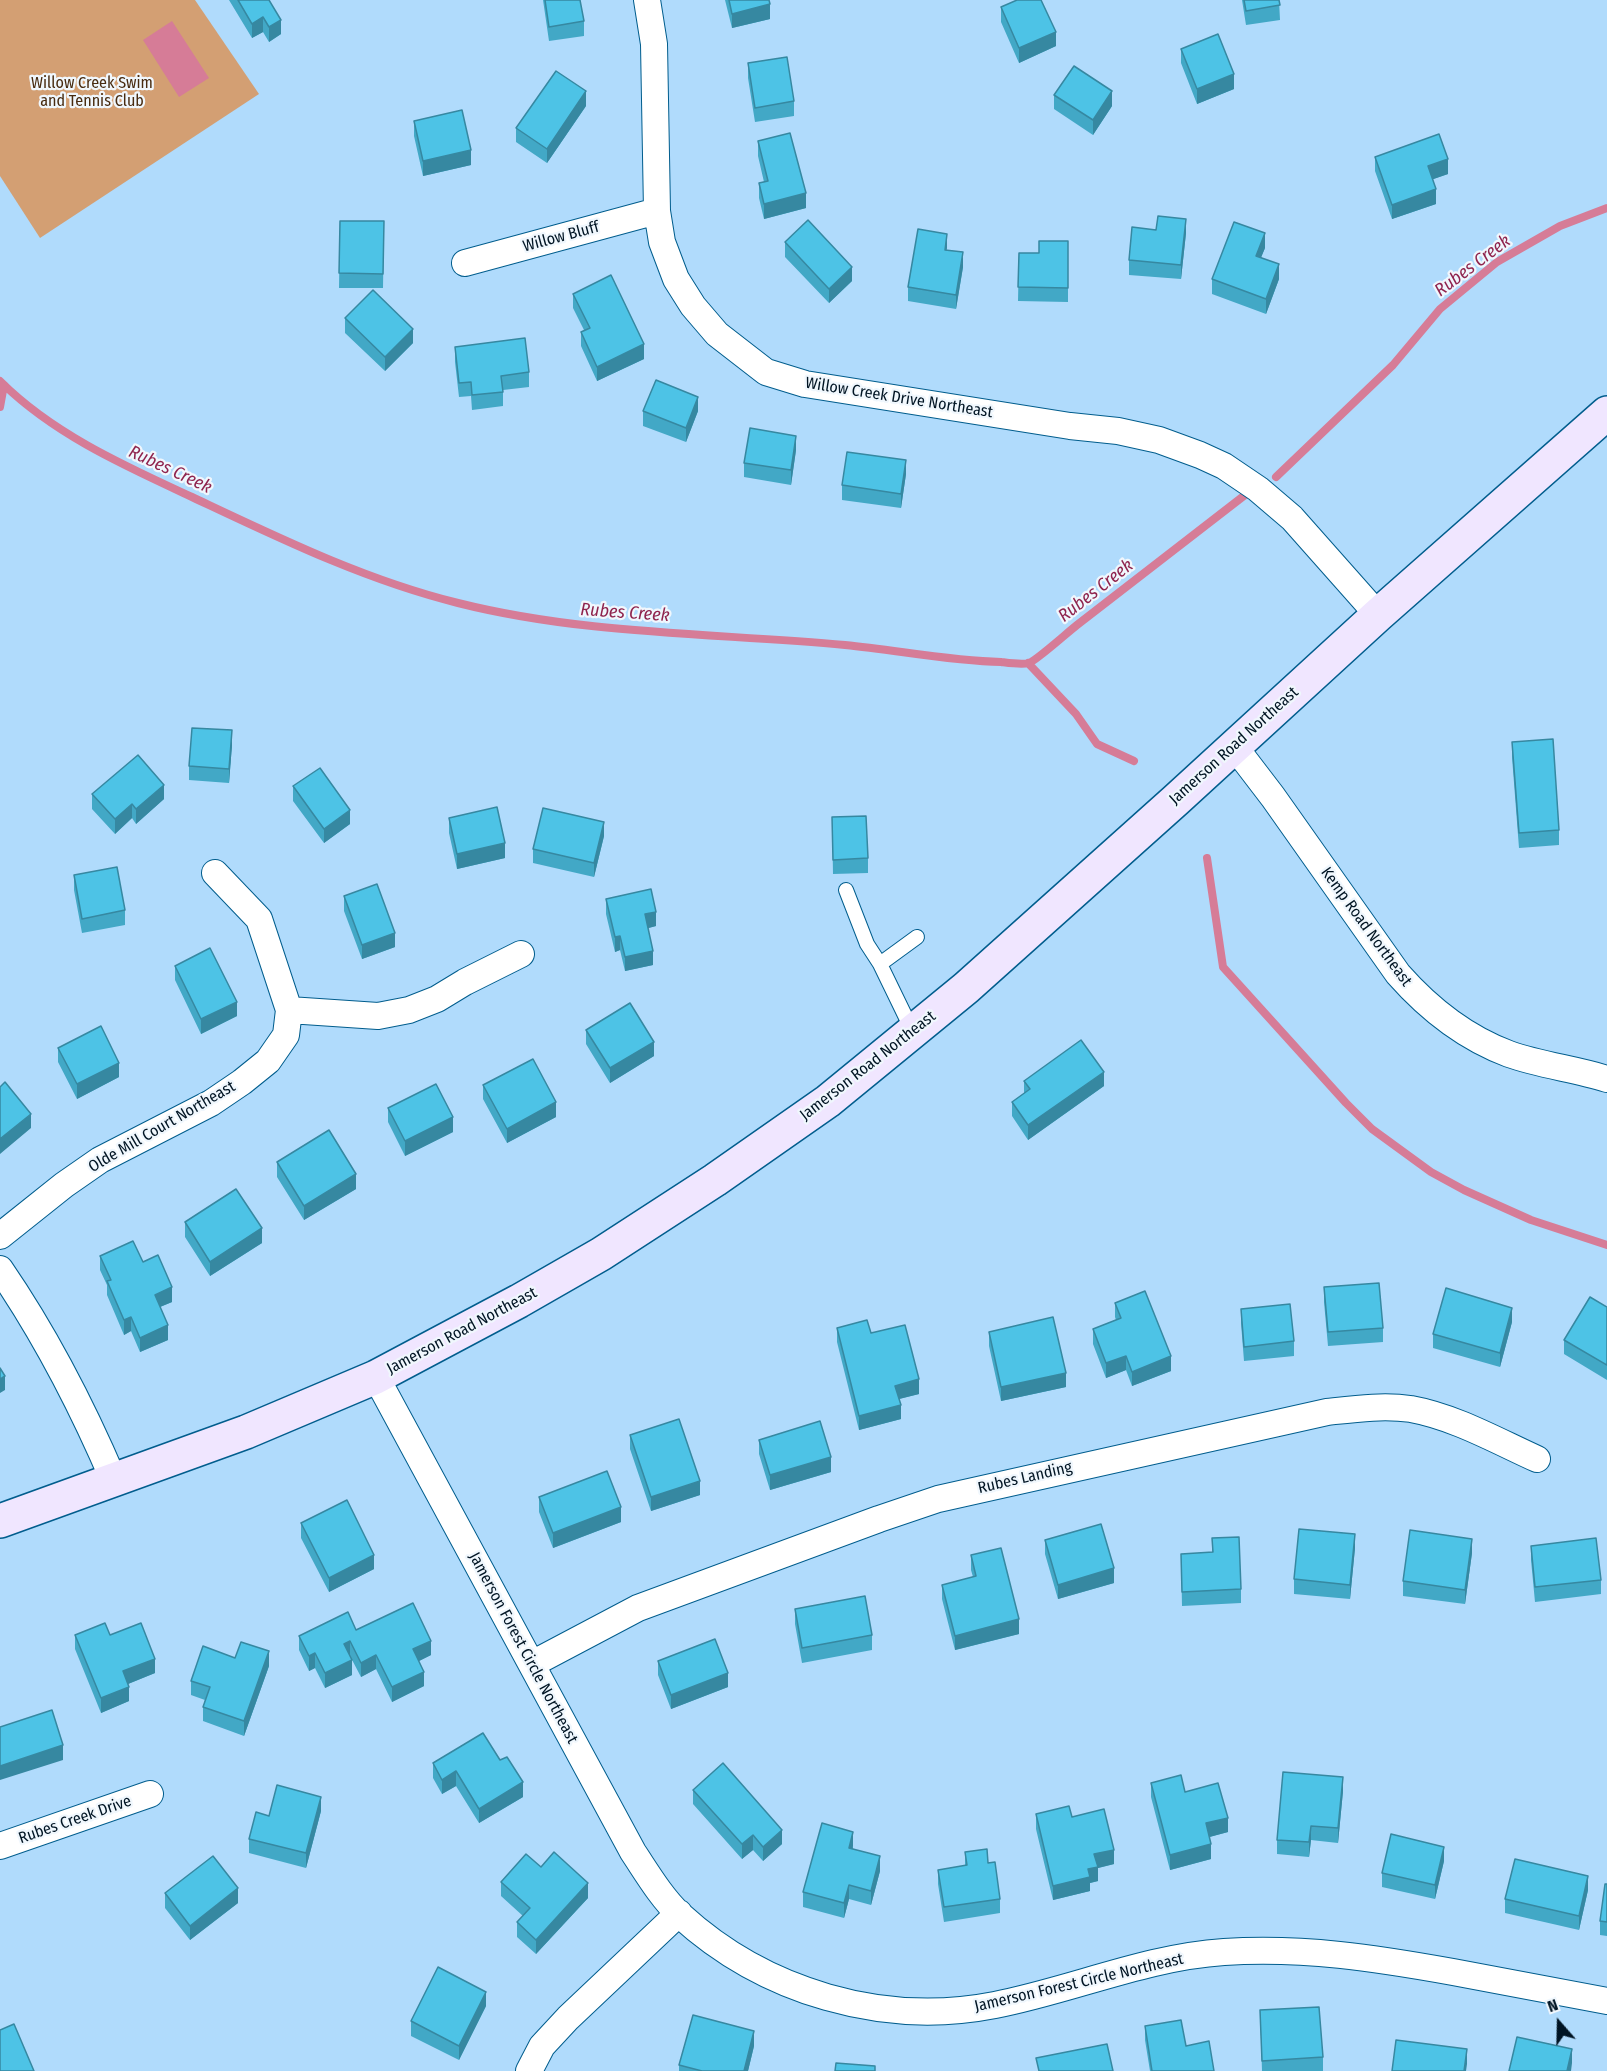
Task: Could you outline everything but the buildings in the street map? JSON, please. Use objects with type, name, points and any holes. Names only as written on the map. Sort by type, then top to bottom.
[{"type":"street","name":"Willow Creek Drive Northeast","points":[[647,0],[654,44],[657,212],[666,251],[676,279],[693,306],[717,334],[766,372],[805,384],[1070,426],[1118,431],[1159,440],[1200,455],[1224,466],[1258,489],[1292,519],[1378,615]]},
{"type":"street","name":"Willow Bluff","points":[[465,263],[657,212]]},
{"type":"street","name":"Jamerson Road Northeast","points":[[0,1521],[246,1432],[376,1377],[519,1301],[601,1254],[716,1180],[828,1101],[975,980],[1378,615],[1607,413]]},
{"type":"street","name":"Kemp Road Northeast","points":[[1234,746],[1273,797],[1398,975],[1418,998],[1477,1038],[1510,1054],[1607,1079]]},
{"type":"street","name":"Olde Mill Court Northeast","points":[[0,1236],[64,1185],[100,1160],[211,1103],[251,1075],[268,1061],[286,1035],[289,1010],[259,919],[215,873]]},
{"type":"street","points":[[289,1010],[378,1016],[409,1010],[437,999],[521,954]]},
{"type":"street","points":[[0,1269],[40,1330],[63,1372],[87,1419],[114,1481]]},
{"type":"street","name":"Jamerson Forest Circle Northeast","points":[[376,1377],[633,1852],[653,1882],[679,1913],[718,1945],[794,1988],[866,2006],[946,2011],[993,2005],[1055,1991],[1162,1961],[1223,1952],[1295,1951],[1369,1957],[1607,2001]]},
{"type":"street","name":"Rubes Landing","points":[[532,1664],[638,1608],[938,1499],[1327,1412],[1366,1408],[1410,1409],[1450,1420],[1537,1459]]},
{"type":"street","name":"Rubes Creek Drive","points":[[0,1846],[150,1794]]},
{"type":"street","points":[[529,2071],[542,2046],[568,2018],[679,1913]]},
{"type":"lane","points":[[846,890],[867,944],[880,964],[913,1032]]},
{"type":"lane","points":[[880,964],[917,937]]},
{"type":"green space","name":"Willow Creek Swim and Tennis Club","points":[[0,0],[195,0],[259,94],[40,238],[0,176]]},
{"type":"shaded area","points":[[172,21],[209,78],[179,97],[143,40]]},
{"type":"waterway","name":"Rubes Creek","points":[[1276,477],[1393,365],[1440,309],[1497,262],[1560,226],[1607,208]]},
{"type":"waterway","name":"Rubes Creek","points":[[0,381],[21,400],[66,433],[116,461],[257,528],[356,570],[423,594],[506,614],[651,632],[797,641],[962,660],[1029,663],[1245,495]]},
{"type":"waterway","points":[[0,407],[4,385]]},
{"type":"waterway","points":[[1028,663],[1076,714],[1097,744],[1134,761]]},
{"type":"waterway","points":[[1207,858],[1223,967],[1372,1129],[1431,1172],[1464,1190],[1531,1220],[1607,1245]]}]
